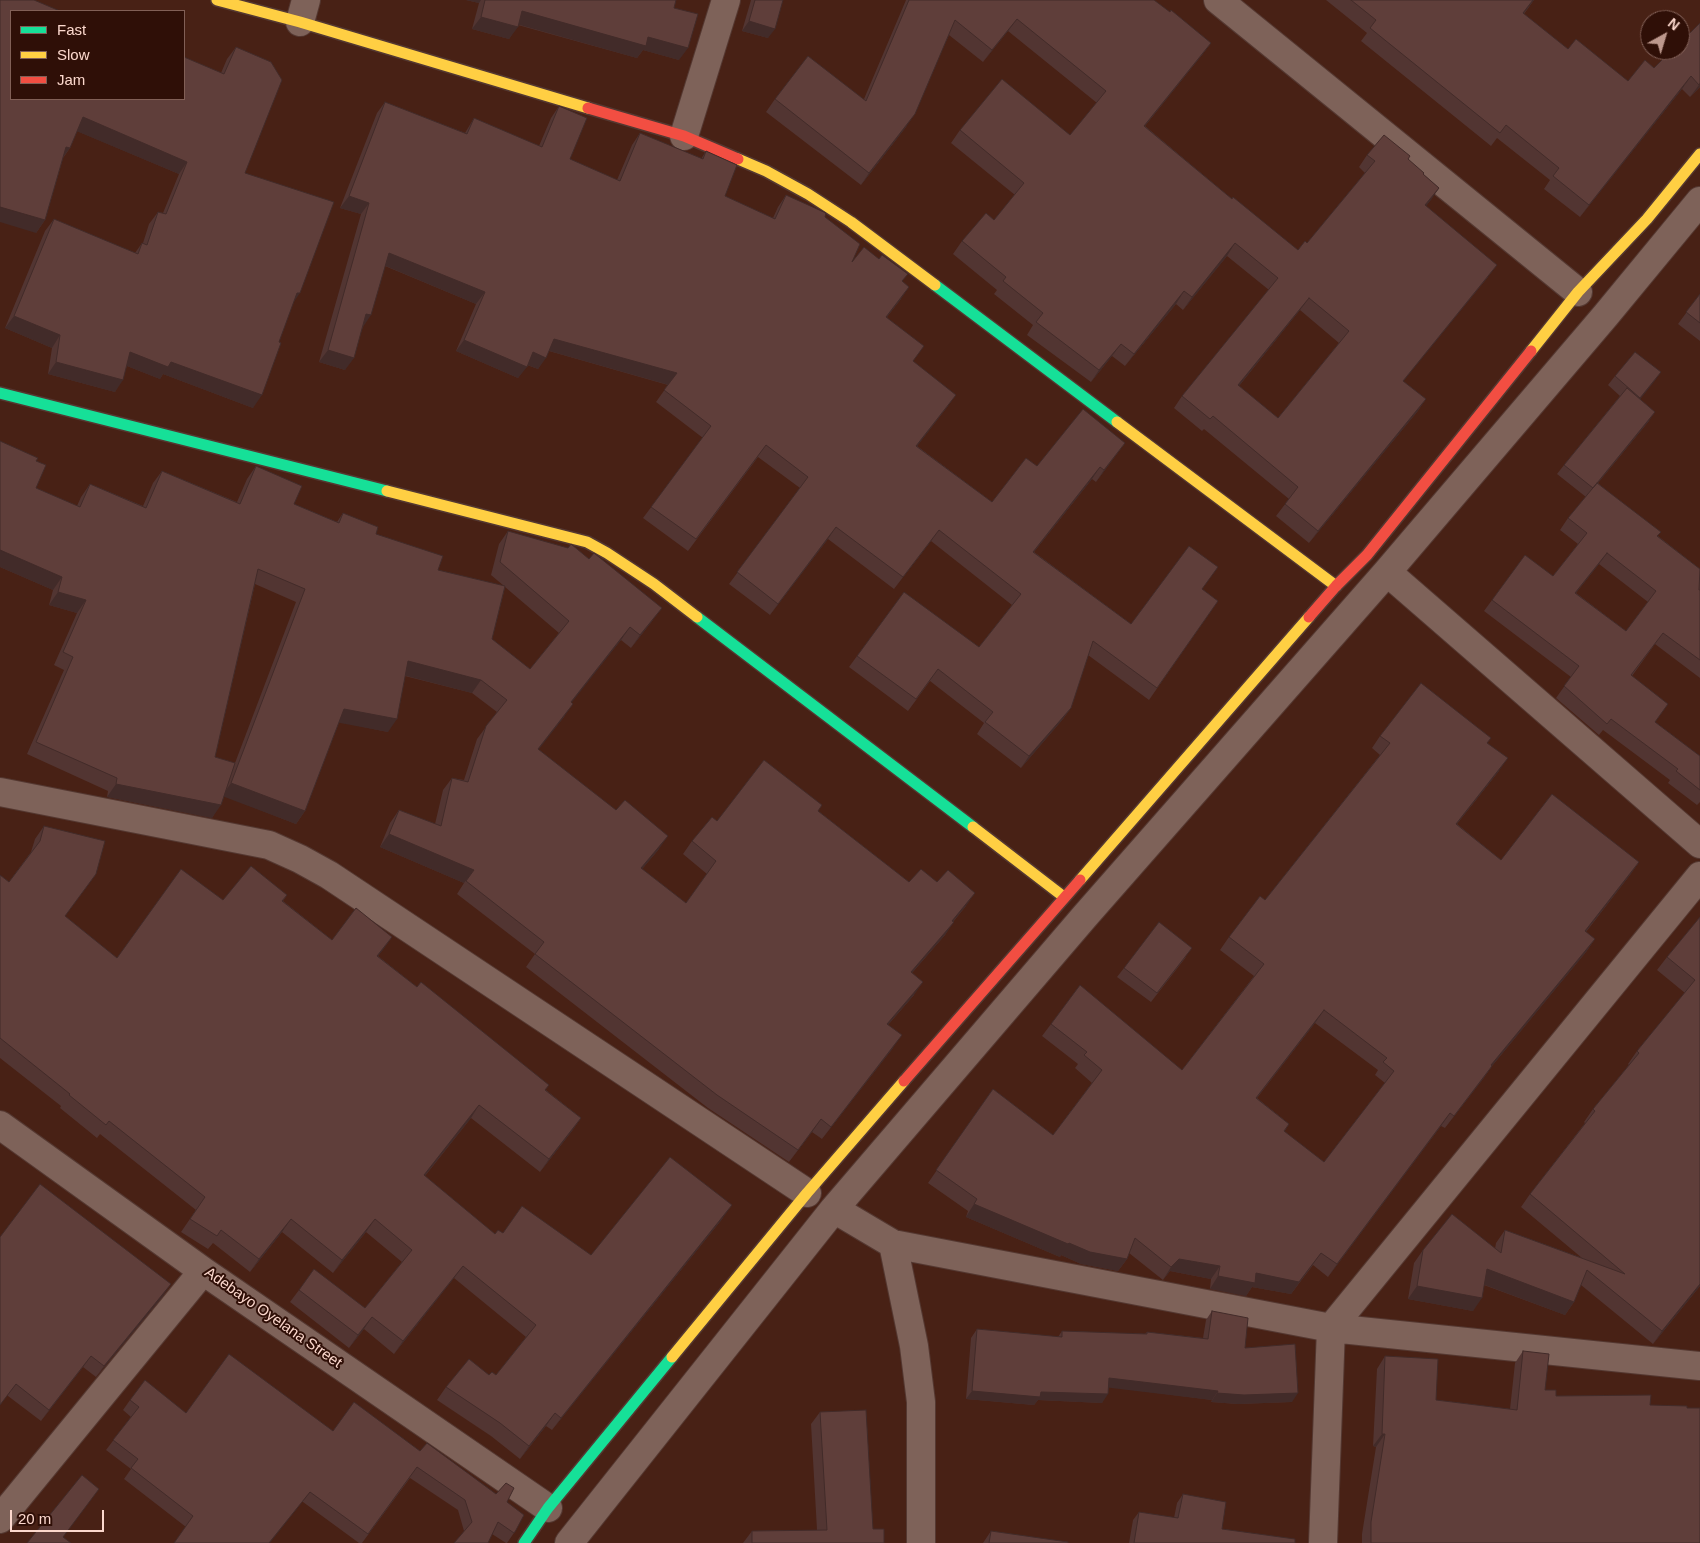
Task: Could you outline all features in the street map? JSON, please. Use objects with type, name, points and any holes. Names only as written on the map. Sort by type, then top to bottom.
[{"type":"street","points":[[217,0],[303,11],[684,136],[766,171],[808,194],[851,222],[1336,586]]},
{"type":"street","points":[[684,136],[726,0]]},
{"type":"street","points":[[1218,0],[1578,292]]},
{"type":"street","points":[[524,1543],[548,1508],[807,1193],[1336,586],[1367,555],[1578,292],[1647,218],[1700,154]]},
{"type":"street","points":[[581,1539],[834,1209],[1092,908],[1388,572],[1700,202]]},
{"type":"street","points":[[0,393],[587,542],[654,584],[1064,897]]},
{"type":"street","points":[[1388,572],[1700,844]]},
{"type":"street","points":[[0,792],[269,845],[300,859],[329,875],[807,1193]]},
{"type":"street","points":[[1323,1543],[1331,1328],[1700,876]]},
{"type":"street","name":"Adebayo Oyelana Street","points":[[0,1124],[203,1271],[548,1508]]},
{"type":"street","points":[[864,1128],[886,1147]]},
{"type":"street","points":[[834,1209],[893,1244],[1331,1328],[1700,1366]]},
{"type":"street","points":[[893,1244],[914,1346],[921,1402],[920,1543]]},
{"type":"street","points":[[0,1519],[203,1271]]},
{"type":"building","points":[[0,0],[34,0],[58,10],[10,10],[10,100],[185,100],[185,57],[224,74],[236,47],[271,62],[282,80],[245,173],[334,202],[300,293],[297,293],[262,395],[171,362],[168,367],[130,352],[123,380],[56,362],[60,335],[14,316],[54,219],[138,254],[142,243],[147,245],[158,212],[166,214],[187,162],[83,117],[70,148],[66,147],[45,220],[0,207]]},
{"type":"building","points":[[485,0],[676,0],[674,8],[698,14],[688,48],[648,37],[646,46],[522,11],[518,27],[481,17]]},
{"type":"building","points":[[755,0],[783,0],[775,29],[749,21]]},
{"type":"building","points":[[909,0],[1154,0],[1170,12],[1171,10],[1211,43],[1144,126],[1232,199],[1233,197],[1298,250],[1305,241],[1307,243],[1375,161],[1367,155],[1384,135],[1410,156],[1408,159],[1439,188],[1425,205],[1497,265],[1403,381],[1426,399],[1318,531],[1285,504],[1298,487],[1213,416],[1210,419],[1182,396],[1278,278],[1235,243],[1192,297],[1184,291],[1134,354],[1121,344],[1099,370],[1036,322],[1043,313],[1003,281],[1006,277],[962,241],[986,213],[994,220],[1024,183],[960,130],[1002,79],[1070,135],[1106,91],[1017,19],[992,50],[955,20],[915,114],[869,173],[775,99],[808,56],[866,101]],"holes":[[[1309,298],[1349,331],[1278,418],[1238,385]]]},
{"type":"building","points":[[1351,0],[1533,0],[1523,13],[1568,49],[1576,39],[1628,81],[1645,60],[1654,68],[1662,60],[1690,60],[1690,33],[1700,23],[1700,83],[1699,85],[1691,76],[1589,205],[1553,176],[1559,168],[1506,125],[1500,133],[1370,28],[1376,20]]},
{"type":"building","points":[[385,102],[467,134],[474,118],[542,147],[559,106],[587,118],[570,159],[620,181],[640,133],[703,159],[706,151],[737,165],[725,196],[775,219],[786,195],[826,213],[825,217],[860,244],[852,262],[864,247],[879,259],[882,255],[908,274],[902,281],[909,287],[886,317],[924,346],[913,361],[956,395],[916,446],[992,502],[1026,458],[1037,466],[1083,409],[1125,443],[1104,470],[1100,467],[1033,552],[1131,624],[1189,546],[1218,567],[1202,589],[1218,601],[1157,688],[1093,641],[1071,708],[1029,756],[985,722],[993,712],[938,669],[916,699],[857,656],[904,592],[979,647],[1021,594],[939,530],[903,577],[836,527],[778,604],[737,572],[808,477],[766,445],[696,539],[651,507],[711,426],[664,390],[677,373],[554,339],[546,358],[533,352],[527,367],[464,340],[485,292],[389,253],[371,315],[366,314],[354,358],[328,350],[369,203],[349,196]]},
{"type":"building","points":[[1700,294],[1700,323],[1686,312]]},
{"type":"building","points":[[1635,352],[1661,372],[1640,398],[1615,376]]},
{"type":"building","points":[[1627,388],[1655,412],[1593,488],[1564,465]]},
{"type":"building","points":[[0,441],[38,458],[36,461],[46,465],[36,488],[80,507],[90,484],[146,508],[162,471],[240,504],[256,466],[302,486],[294,504],[339,523],[343,513],[378,527],[376,534],[443,556],[438,570],[505,586],[492,639],[530,669],[569,621],[500,562],[508,531],[568,548],[571,544],[589,559],[594,553],[662,608],[640,635],[630,627],[571,702],[573,704],[538,749],[616,810],[625,800],[668,836],[641,868],[686,903],[716,861],[692,841],[712,817],[717,821],[764,760],[822,805],[818,811],[909,882],[921,869],[937,882],[948,870],[975,893],[952,921],[954,922],[911,972],[923,982],[887,1024],[902,1035],[831,1127],[821,1119],[798,1150],[717,1095],[535,954],[544,942],[466,881],[474,870],[389,834],[399,810],[441,826],[452,778],[468,782],[486,726],[507,700],[481,680],[408,661],[397,719],[344,709],[305,811],[231,783],[305,589],[258,569],[215,757],[235,763],[221,805],[116,784],[117,778],[36,742],[73,657],[63,652],[86,600],[58,592],[62,577],[0,550]]},
{"type":"building","points":[[1597,483],[1661,532],[1657,536],[1700,569],[1700,660],[1663,633],[1631,675],[1668,704],[1655,722],[1700,756],[1700,790],[1676,771],[1678,769],[1611,719],[1607,724],[1564,686],[1579,666],[1492,600],[1525,555],[1553,576],[1587,533],[1568,518]],"holes":[[[1607,553],[1656,591],[1626,631],[1575,593]]]},
{"type":"building","points":[[1421,683],[1491,738],[1487,743],[1508,758],[1456,824],[1501,860],[1552,794],[1639,862],[1585,931],[1595,939],[1491,1065],[1454,1116],[1450,1113],[1337,1264],[1321,1253],[1299,1282],[1256,1273],[1255,1283],[1218,1276],[1220,1266],[1179,1259],[1171,1267],[1135,1238],[1127,1259],[1090,1252],[974,1204],[977,1199],[936,1170],[993,1089],[1053,1135],[1102,1070],[1084,1055],[1087,1052],[1051,1024],[1080,985],[1182,1070],[1264,964],[1229,937],[1260,896],[1265,900],[1390,743],[1380,736]],"holes":[[[1324,1010],[1387,1058],[1383,1062],[1394,1071],[1324,1162],[1284,1131],[1289,1124],[1256,1098]]]},
{"type":"building","points":[[44,826],[105,841],[96,874],[65,916],[117,958],[181,869],[223,900],[251,866],[287,895],[282,901],[332,940],[356,908],[392,937],[377,956],[417,987],[421,982],[549,1085],[545,1090],[581,1118],[549,1159],[479,1105],[424,1175],[495,1234],[498,1230],[503,1233],[522,1206],[591,1255],[670,1157],[732,1205],[561,1418],[555,1413],[529,1446],[500,1423],[446,1387],[469,1359],[489,1375],[492,1372],[496,1375],[536,1325],[463,1266],[403,1341],[372,1317],[358,1335],[299,1290],[314,1269],[365,1308],[412,1250],[375,1219],[342,1260],[291,1219],[259,1259],[221,1230],[217,1236],[190,1219],[205,1197],[109,1121],[106,1125],[0,1038],[0,875],[9,882],[40,841]]},
{"type":"building","points":[[1700,917],[1700,1284],[1662,1331],[1587,1270],[1574,1302],[1487,1269],[1482,1298],[1417,1286],[1423,1250],[1452,1214],[1501,1253],[1505,1230],[1625,1274],[1530,1194],[1595,1111],[1593,1109],[1639,1053],[1637,1051],[1695,980],[1667,957]]},
{"type":"building","points":[[1159,922],[1192,948],[1157,993],[1124,968]]},
{"type":"building","points":[[40,1184],[171,1284],[104,1366],[91,1356],[49,1410],[16,1384],[0,1405],[0,1237]]},
{"type":"building","points":[[1212,1311],[1248,1318],[1245,1348],[1295,1344],[1298,1393],[1244,1395],[1217,1393],[1218,1391],[1109,1378],[1108,1394],[1041,1392],[1040,1397],[972,1391],[977,1329],[1062,1337],[1062,1331],[1147,1334],[1147,1332],[1208,1339]]},
{"type":"building","points":[[1523,1351],[1549,1354],[1545,1390],[1556,1390],[1556,1396],[1651,1395],[1650,1405],[1700,1408],[1700,1543],[1371,1543],[1371,1522],[1385,1434],[1382,1434],[1385,1356],[1438,1359],[1436,1400],[1517,1410]]},
{"type":"building","points":[[229,1354],[333,1431],[354,1402],[420,1451],[427,1443],[496,1494],[506,1483],[514,1488],[507,1502],[524,1515],[516,1530],[514,1533],[498,1522],[488,1543],[454,1543],[472,1522],[465,1500],[417,1467],[368,1534],[310,1492],[269,1543],[174,1543],[193,1516],[131,1468],[138,1459],[113,1440],[139,1407],[130,1400],[145,1380],[186,1413]]},
{"type":"building","points":[[866,1410],[873,1529],[884,1529],[884,1543],[752,1543],[752,1531],[827,1530],[820,1412]]},
{"type":"building","points":[[82,1475],[99,1489],[63,1537],[71,1543],[27,1543]]},
{"type":"building","points":[[1183,1494],[1226,1502],[1222,1529],[1295,1539],[1295,1543],[1134,1543],[1139,1512],[1178,1518]]},
{"type":"building","points":[[991,1531],[1068,1542],[1068,1543],[989,1543]]},
{"type":"traffic: fast","points":[[935,285],[1117,422]]},
{"type":"traffic: fast","points":[[0,393],[387,491]]},
{"type":"traffic: fast","points":[[697,617],[973,827]]},
{"type":"traffic: fast","points":[[524,1543],[548,1508],[672,1357]]},
{"type":"traffic: slow","points":[[217,0],[300,22],[588,108]]},
{"type":"traffic: slow","points":[[1531,351],[1578,292],[1647,219],[1700,154]]},
{"type":"traffic: slow","points":[[738,159],[766,171],[808,194],[851,222],[935,285]]},
{"type":"traffic: slow","points":[[1117,422],[1336,586]]},
{"type":"traffic: slow","points":[[387,491],[587,542],[654,584],[697,617]]},
{"type":"traffic: slow","points":[[1080,880],[1309,617]]},
{"type":"traffic: slow","points":[[973,827],[1064,897]]},
{"type":"traffic: slow","points":[[672,1357],[807,1193],[904,1081]]},
{"type":"traffic: jam","points":[[588,108],[684,136],[738,159]]},
{"type":"traffic: jam","points":[[1309,617],[1367,555],[1531,351]]},
{"type":"traffic: jam","points":[[904,1081],[1080,880]]}]
